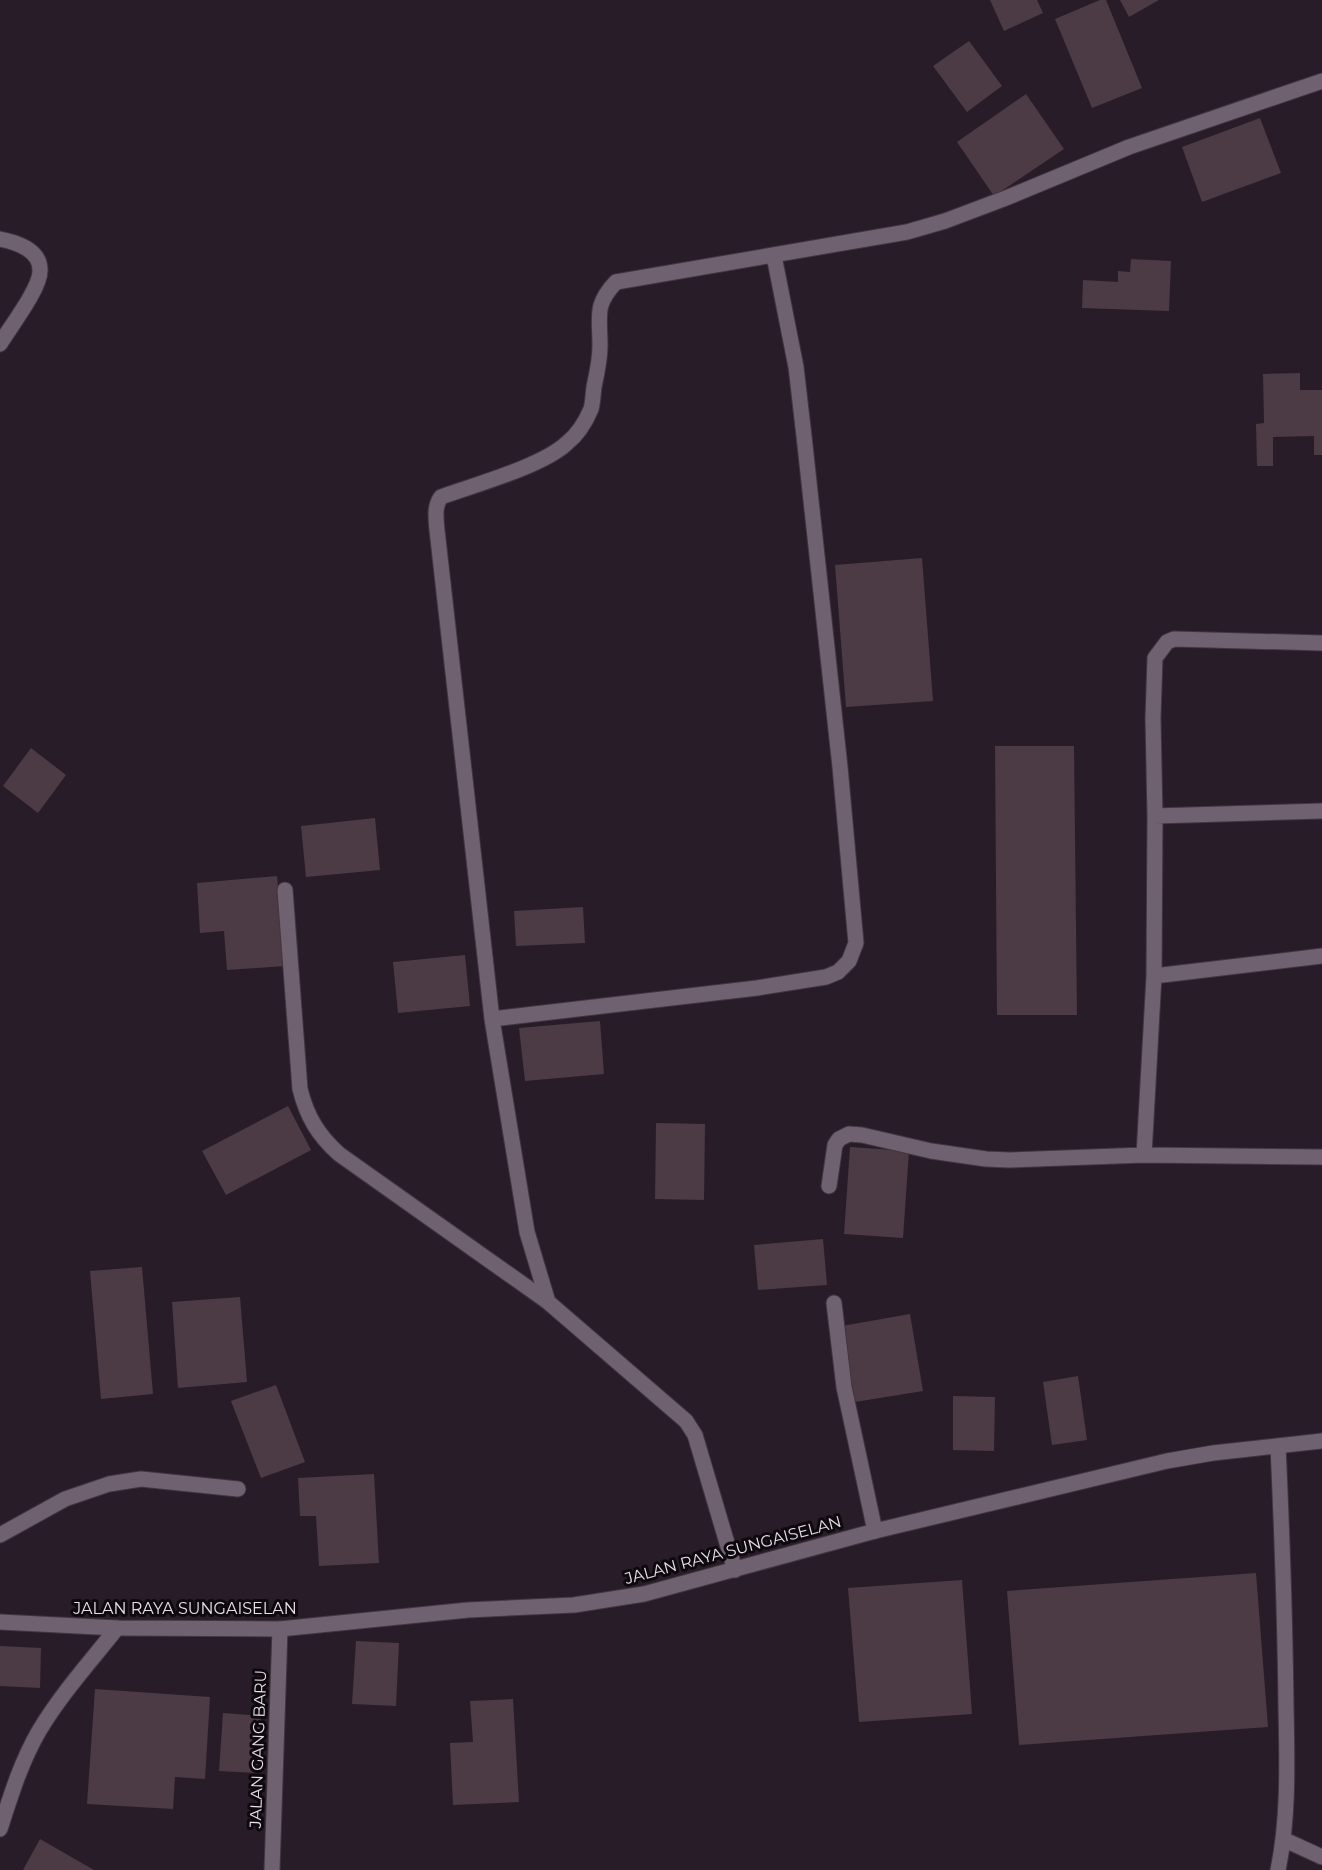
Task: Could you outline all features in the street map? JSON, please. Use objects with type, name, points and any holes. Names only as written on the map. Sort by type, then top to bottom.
[{"type":"street","points":[[548,1302],[527,1232],[492,1019],[437,530],[436,509],[441,497],[521,468],[552,454],[579,430],[591,409],[598,373],[600,304],[604,295],[616,282],[907,232],[945,221],[1006,198],[1130,147],[1322,81]]},
{"type":"street","points":[[0,238],[15,241],[31,251],[37,259],[40,270],[36,286],[0,344]]},
{"type":"street","points":[[492,1019],[757,988],[826,977],[838,972],[849,961],[853,952],[856,943],[840,767],[804,436],[796,367],[774,256]]},
{"type":"street","points":[[1144,1155],[1154,976],[1155,658],[1167,642],[1174,639],[1322,643]]},
{"type":"street","points":[[1155,816],[1322,811]]},
{"type":"street","points":[[285,890],[300,1089],[305,1108],[315,1126],[339,1154],[548,1302],[686,1421],[695,1435],[735,1570]]},
{"type":"street","points":[[1154,976],[1322,956]]},
{"type":"street","points":[[829,1186],[835,1145],[849,1134],[931,1151],[986,1159],[1144,1155],[1322,1157]]},
{"type":"street","points":[[834,1303],[844,1387],[875,1531]]},
{"type":"street","name":"JALAN RAYA SUNGAISELAN","points":[[0,1622],[117,1628],[280,1629],[468,1610],[574,1605],[644,1594],[875,1531],[1167,1461],[1213,1453],[1322,1441]]},
{"type":"street","points":[[1278,1446],[1285,1610],[1287,1744],[1284,1840],[1278,1870]]},
{"type":"street","points":[[0,1535],[66,1499],[109,1485],[141,1479],[238,1489]]},
{"type":"street","points":[[0,1829],[18,1775],[40,1731],[117,1628]]},
{"type":"street","name":"JALAN GANG BARU","points":[[272,1870],[280,1629]]},
{"type":"street","points":[[1284,1840],[1322,1857]]},
{"type":"building","points":[[990,0],[1037,0],[1043,13],[1004,31]]},
{"type":"building","points":[[1100,0],[1106,0],[1142,88],[1092,108],[1055,19]]},
{"type":"building","points":[[1120,0],[1159,0],[1129,17]]},
{"type":"building","points":[[969,41],[1002,86],[967,112],[933,66]]},
{"type":"building","points":[[1026,94],[1064,149],[994,196],[957,142]]},
{"type":"building","points":[[1260,118],[1281,173],[1202,202],[1182,147]]},
{"type":"building","points":[[1131,259],[1171,261],[1169,311],[1082,308],[1083,280],[1118,282],[1118,271],[1130,272]]},
{"type":"building","points":[[1300,373],[1300,390],[1322,390],[1322,455],[1314,455],[1314,436],[1273,437],[1273,466],[1257,466],[1256,424],[1264,423],[1263,374]]},
{"type":"building","points":[[922,558],[933,701],[846,707],[835,565]]},
{"type":"building","points":[[995,746],[1074,746],[1077,1015],[997,1015]]},
{"type":"building","points":[[31,748],[66,775],[38,813],[3,786]]},
{"type":"building","points":[[375,818],[380,870],[306,877],[301,826]]},
{"type":"building","points":[[277,876],[285,966],[227,970],[224,931],[200,933],[197,883]]},
{"type":"building","points":[[583,907],[585,943],[516,946],[514,911]]},
{"type":"building","points":[[465,955],[470,1006],[398,1013],[393,962]]},
{"type":"building","points":[[600,1021],[604,1074],[525,1081],[519,1028]]},
{"type":"building","points":[[288,1106],[311,1150],[226,1195],[202,1151]]},
{"type":"building","points":[[656,1123],[705,1124],[704,1200],[655,1199]]},
{"type":"building","points":[[850,1147],[909,1151],[903,1238],[844,1234]]},
{"type":"building","points":[[823,1239],[827,1285],[758,1290],[754,1245]]},
{"type":"building","points":[[142,1267],[153,1394],[101,1399],[90,1271]]},
{"type":"building","points":[[240,1297],[247,1382],[178,1388],[172,1302]]},
{"type":"building","points":[[910,1314],[923,1391],[855,1402],[842,1326]]},
{"type":"building","points":[[1078,1376],[1087,1440],[1052,1445],[1043,1382]]},
{"type":"building","points":[[276,1385],[305,1462],[261,1478],[231,1401]]},
{"type":"building","points":[[953,1396],[995,1397],[994,1451],[953,1450]]},
{"type":"building","points":[[374,1474],[379,1563],[319,1566],[316,1516],[300,1516],[298,1478]]},
{"type":"building","points":[[1256,1573],[1268,1727],[1019,1745],[1007,1591]]},
{"type":"building","points":[[962,1580],[972,1714],[859,1722],[848,1588]]},
{"type":"building","points":[[356,1641],[399,1643],[396,1706],[352,1704]]},
{"type":"building","points":[[0,1646],[41,1648],[40,1688],[0,1686]]},
{"type":"building","points":[[95,1689],[210,1697],[205,1779],[175,1777],[173,1809],[87,1804]]},
{"type":"building","points":[[513,1699],[519,1802],[453,1805],[450,1743],[473,1742],[470,1701]]},
{"type":"building","points":[[223,1713],[261,1716],[256,1773],[219,1771]]},
{"type":"building","points":[[40,1839],[94,1870],[23,1870]]}]
